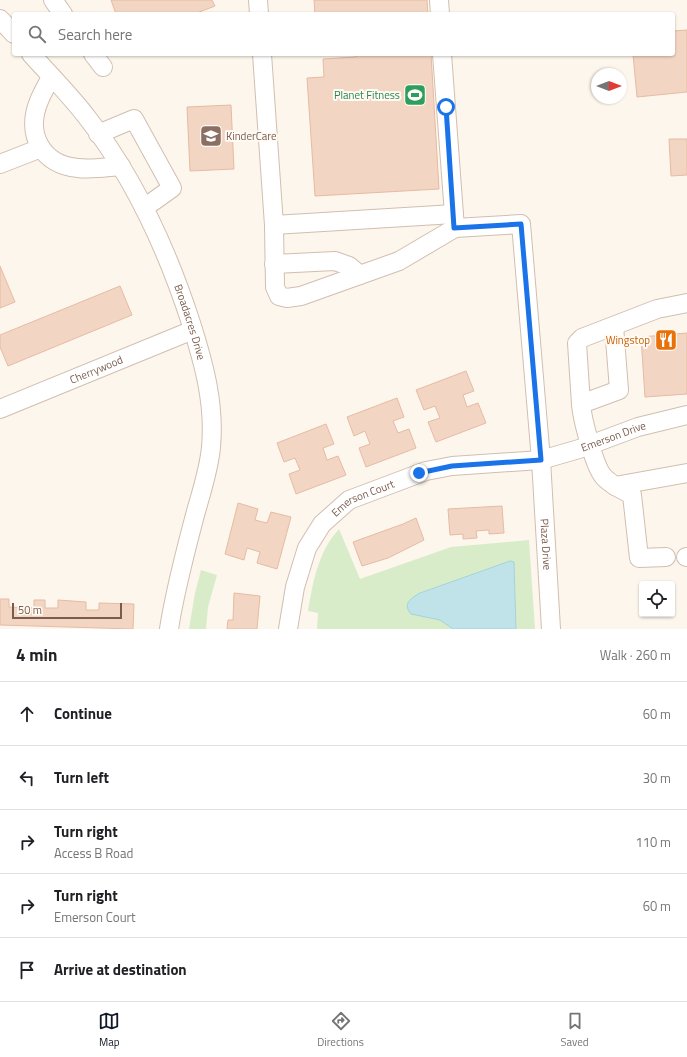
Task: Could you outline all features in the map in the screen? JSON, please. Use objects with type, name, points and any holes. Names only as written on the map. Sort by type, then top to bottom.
[{"type":"street","points":[[53,0],[62,12]]},
{"type":"street","points":[[258,0],[259,12]]},
{"type":"street","points":[[439,0],[440,12]]},
{"type":"street","points":[[0,19],[12,32]]},
{"type":"street","name":"Broadacres Drive","points":[[33,56],[86,116],[121,166],[144,208],[174,273],[208,381],[212,412],[211,449],[176,588],[169,629]]},
{"type":"street","points":[[262,56],[274,225],[275,287],[279,296],[287,298],[301,296],[399,261],[454,221]]},
{"type":"street","points":[[442,56],[454,221]]},
{"type":"street","points":[[51,77],[38,103],[35,122],[35,136],[49,159],[78,168],[121,166]]},
{"type":"street","points":[[98,134],[134,119],[172,188],[144,208]]},
{"type":"street","points":[[0,164],[41,148]]},
{"type":"street","points":[[274,225],[454,221]]},
{"type":"street","name":"Plaza Drive","points":[[454,221],[521,224],[541,460],[551,629]]},
{"type":"street","points":[[274,264],[335,261],[349,266],[360,275]]},
{"type":"street","points":[[666,556],[639,558],[632,495],[615,486],[602,476],[582,417],[577,343],[582,338],[657,309],[687,303]]},
{"type":"street","points":[[581,404],[619,390],[614,326]]},
{"type":"street","name":"Cherrywood","points":[[0,409],[193,330]]},
{"type":"street","name":"Emerson Drive","points":[[541,460],[591,445],[638,427],[687,415]]},
{"type":"street","name":"Emerson Court","points":[[288,629],[295,586],[307,548],[322,524],[341,506],[361,495],[433,469],[541,460]]},
{"type":"street","points":[[615,486],[687,473]]},
{"type":"green space","points":[[339,529],[360,579],[451,547],[529,540],[535,629],[317,629],[318,613],[308,611],[312,589],[321,557],[326,547]]},
{"type":"green space","points":[[201,570],[217,575],[208,607],[206,629],[189,629],[195,593]]},
{"type":"water","points":[[510,561],[514,562],[516,629],[453,629],[440,620],[411,614],[408,610],[407,607],[409,602],[420,593]]},
{"type":"building","points":[[111,0],[212,0],[215,6],[199,12],[115,12]]},
{"type":"building","points":[[314,0],[427,0],[428,12],[315,12]]},
{"type":"building","points":[[687,30],[687,92],[637,97],[633,56],[675,56],[675,31]]},
{"type":"building","points":[[431,56],[439,189],[315,196],[307,78],[324,77],[323,59]]},
{"type":"building","points":[[231,105],[234,169],[190,171],[187,107]]},
{"type":"building","points":[[669,139],[687,139],[687,175],[671,176]]},
{"type":"building","points":[[0,266],[15,302],[0,308]]},
{"type":"building","points":[[120,286],[132,315],[8,366],[0,347],[0,335]]},
{"type":"building","points":[[687,333],[687,394],[645,397],[641,337]]},
{"type":"building","points":[[466,371],[474,391],[463,395],[467,407],[478,403],[486,423],[436,442],[428,422],[440,418],[435,406],[424,410],[416,390]]},
{"type":"building","points":[[397,398],[404,417],[393,421],[398,433],[409,429],[416,448],[366,467],[359,448],[370,444],[365,431],[354,436],[347,417]]},
{"type":"building","points":[[326,424],[334,444],[323,448],[327,460],[338,456],[346,475],[296,494],[289,474],[300,470],[295,458],[284,462],[277,443]]},
{"type":"building","points":[[238,503],[258,509],[255,520],[267,523],[271,512],[291,517],[277,569],[257,563],[260,552],[247,548],[244,560],[225,554]]},
{"type":"building","points":[[502,506],[504,533],[489,534],[489,530],[476,531],[477,538],[463,539],[463,534],[450,535],[448,509]]},
{"type":"building","points":[[416,518],[424,540],[388,558],[362,566],[353,542]]},
{"type":"building","points":[[234,593],[260,596],[257,629],[227,629],[228,620],[233,620]]},
{"type":"building","points":[[0,599],[9,599],[9,607],[34,608],[34,600],[45,600],[45,608],[58,608],[58,600],[86,602],[86,610],[99,610],[99,603],[134,604],[133,629],[0,625]]},
{"type":"place","name":"Planet Fitness","points":[[415,95]]},
{"type":"place","name":"KinderCare","points":[[211,136]]},
{"type":"place","name":"Wingstop","points":[[666,340]]},
{"type":"route","points":[[419,473],[426,470],[452,466],[541,460],[521,224],[454,228],[446,107]]}]
